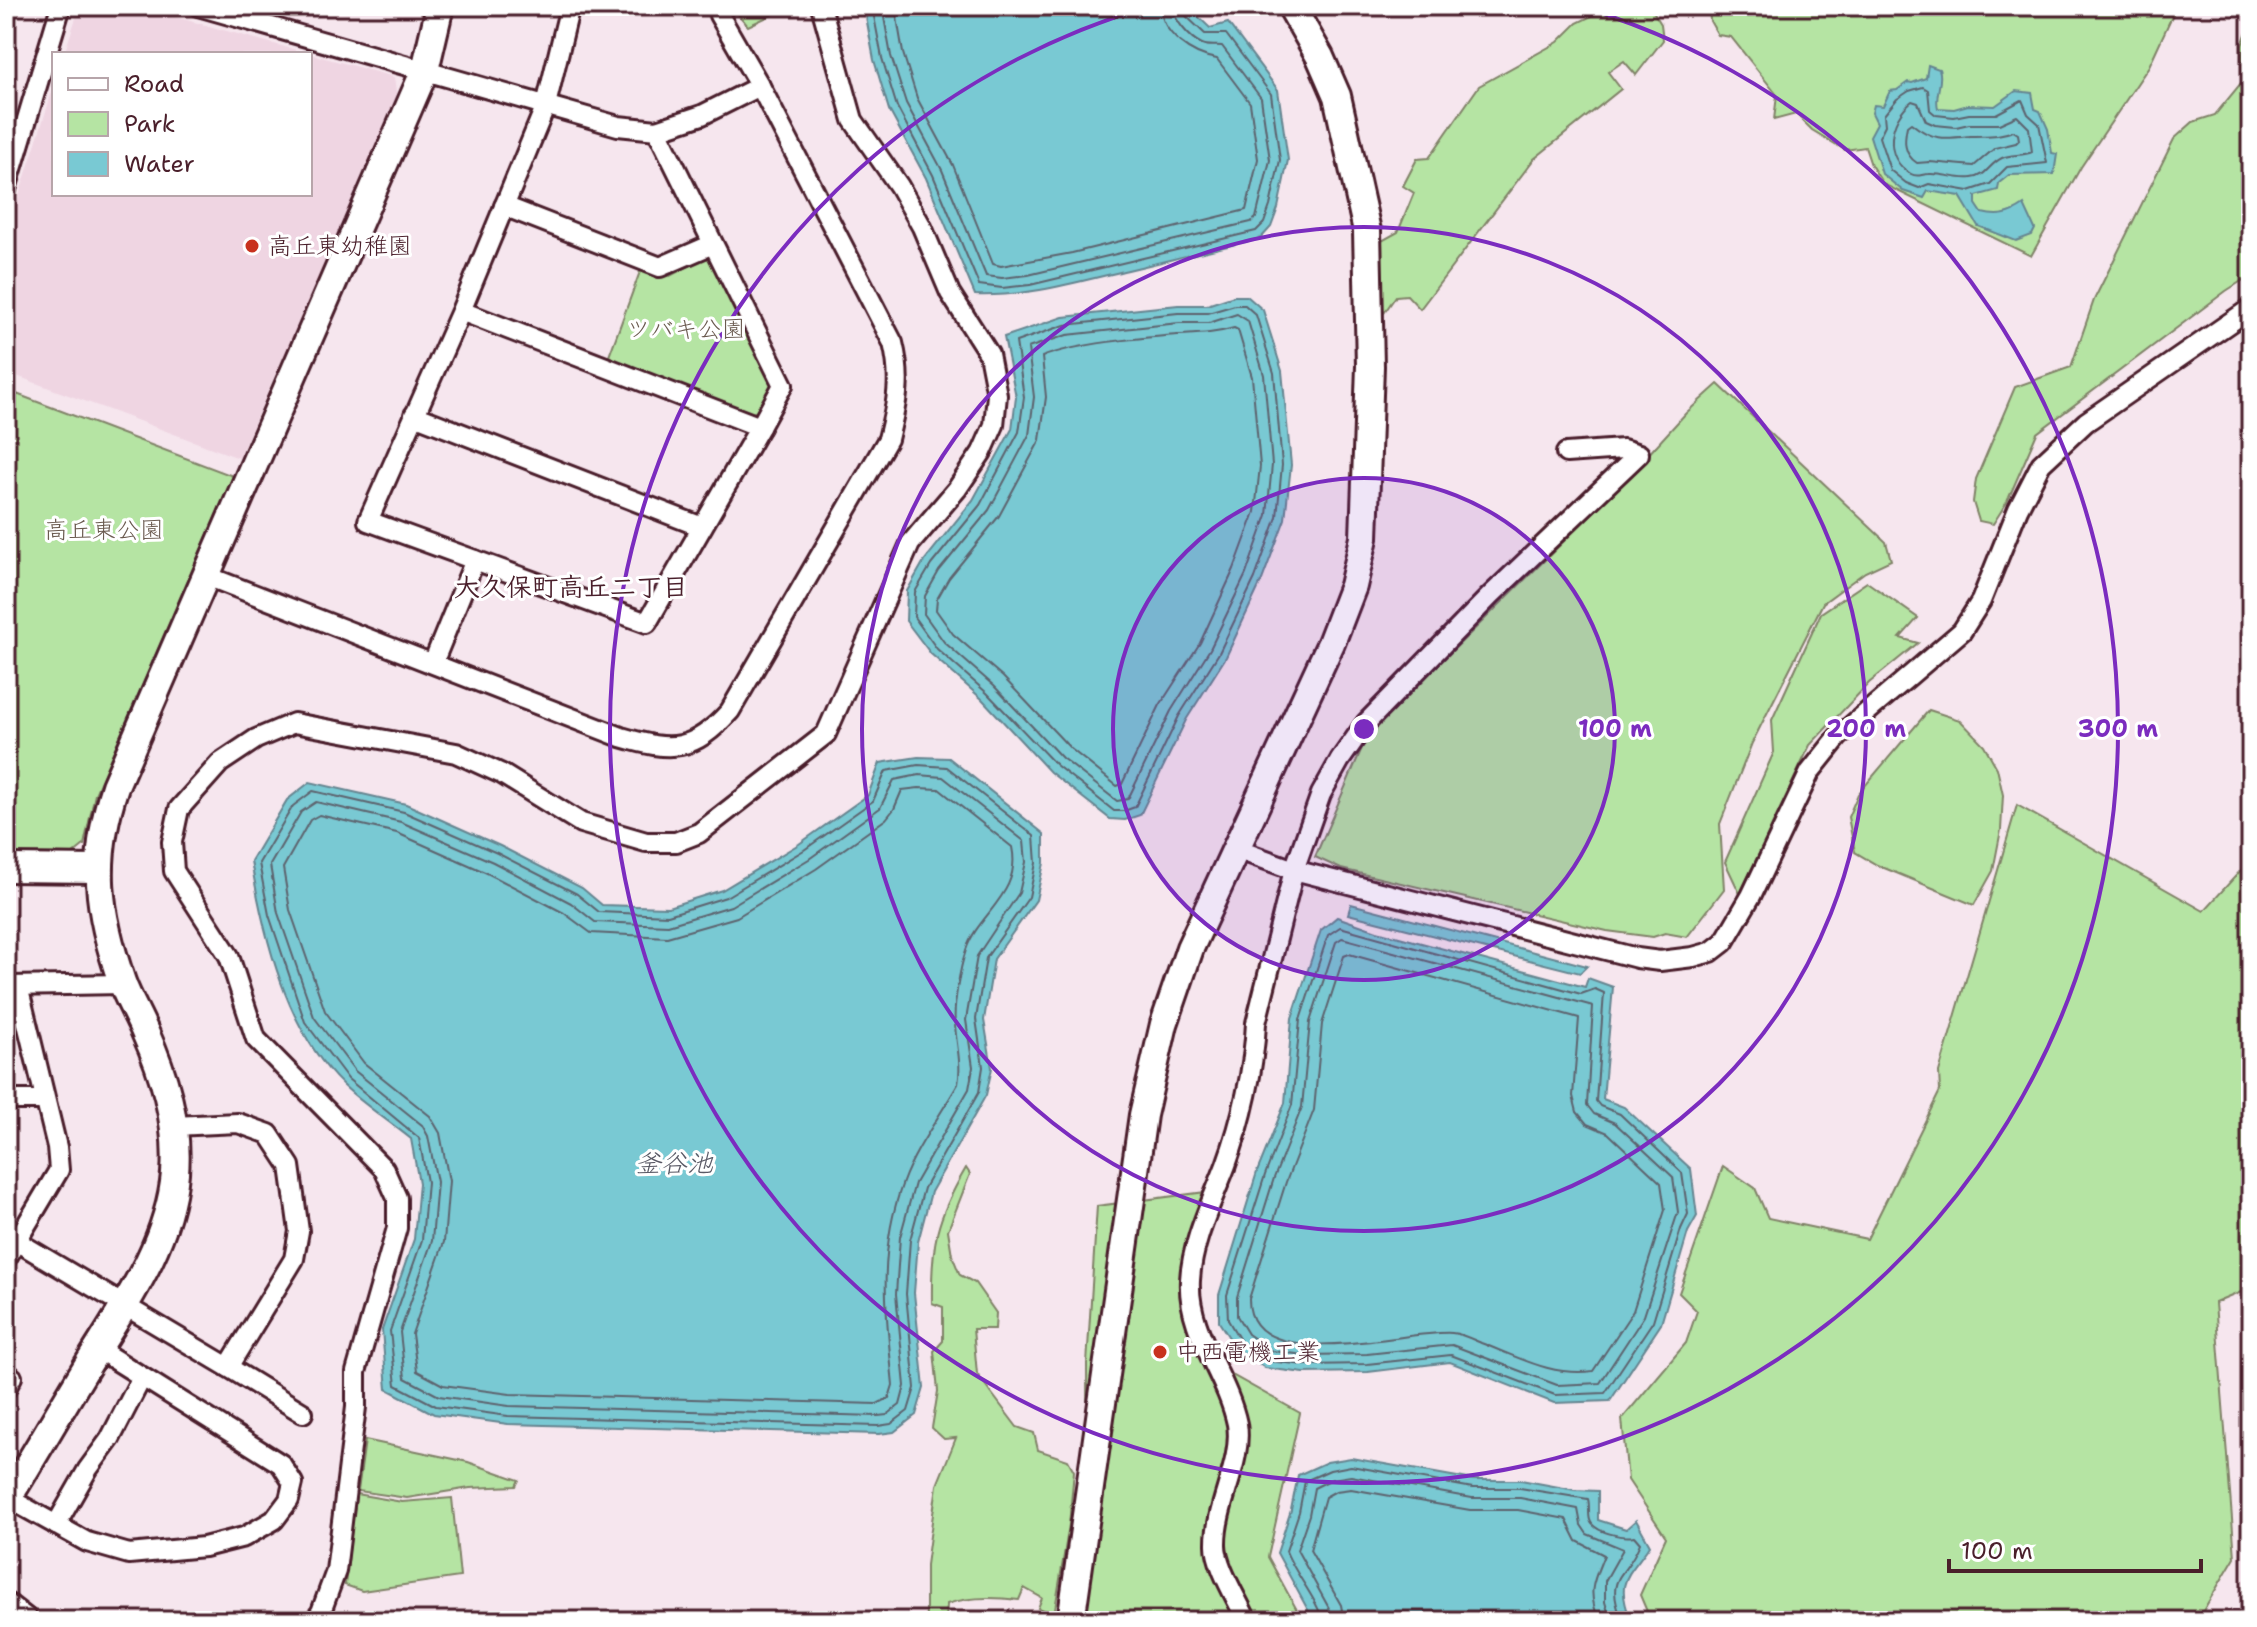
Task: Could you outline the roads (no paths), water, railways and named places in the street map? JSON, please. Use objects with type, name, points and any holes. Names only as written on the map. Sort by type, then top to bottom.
[{"type":"street","points":[[6,189],[61,6]]},
{"type":"street","points":[[198,6],[618,126],[657,130],[702,115],[760,86]]},
{"type":"street","points":[[98,1349],[281,1464],[293,1483],[289,1500],[274,1520],[244,1537],[204,1547],[129,1554],[87,1542],[7,1500],[145,1267],[168,1209],[175,1173],[174,1126],[166,1083],[123,984],[100,898],[99,869],[104,822],[115,786],[425,70],[440,6]]},
{"type":"street","points":[[570,6],[546,105],[461,311],[368,521],[647,623],[783,385],[657,130]]},
{"type":"street","points":[[207,576],[621,737],[662,747],[691,742],[712,731],[730,711],[888,439],[897,404],[899,370],[893,343],[760,86],[719,15],[718,6]]},
{"type":"street","points":[[314,1621],[321,1612],[336,1571],[356,1407],[356,1372],[397,1228],[397,1198],[384,1169],[256,1039],[229,956],[174,871],[172,842],[179,809],[220,763],[256,739],[294,723],[456,753],[502,774],[581,823],[646,842],[676,842],[699,833],[826,734],[910,544],[957,489],[982,452],[994,425],[997,395],[989,354],[950,293],[922,227],[899,186],[853,120],[821,6]]},
{"type":"street","points":[[1071,1621],[1143,1115],[1164,1024],[1190,948],[1331,643],[1353,586],[1364,538],[1370,366],[1367,231],[1337,96],[1320,57],[1291,6]]},
{"type":"street","points":[[504,206],[660,267],[713,244]]},
{"type":"street","points":[[1236,849],[1294,870],[1637,958],[1660,961],[1711,952],[1724,942],[1751,896],[1810,772],[1838,737],[1962,631],[1981,601],[2018,509],[2041,464],[2086,422],[2251,308]]},
{"type":"street","points":[[461,311],[760,427]]},
{"type":"street","points":[[414,415],[702,527]]},
{"type":"street","points":[[1247,1621],[1215,1545],[1220,1508],[1237,1449],[1237,1424],[1191,1303],[1190,1280],[1204,1219],[1227,1160],[1240,1114],[1256,1023],[1294,870],[1321,794],[1366,723],[1491,595],[1639,454],[1623,449],[1566,453]]},
{"type":"street","points":[[433,663],[475,560]]},
{"type":"street","points":[[6,868],[99,869]]},
{"type":"street","points":[[6,1259],[12,1238],[59,1170],[57,1147],[12,986],[123,984]]},
{"type":"street","points":[[6,1100],[44,1100]]},
{"type":"street","points":[[174,1126],[238,1123],[269,1134],[290,1166],[299,1231],[294,1259],[228,1367]]},
{"type":"street","points":[[12,1238],[303,1413]]},
{"type":"street","points":[[6,1373],[12,1377],[6,1389]]},
{"type":"street","points":[[56,1525],[88,1469],[110,1439],[142,1377]]},
{"type":"street","points":[[6,1607],[24,1621]]},
{"type":"water","points":[[864,6],[1187,6],[1210,28],[1228,23],[1278,90],[1288,160],[1271,227],[1261,238],[1071,284],[1014,294],[975,295],[926,178],[889,110],[874,60]]},
{"type":"water","points":[[1928,65],[1939,69],[1938,108],[1995,106],[2016,91],[2032,93],[2035,109],[2040,111],[2048,129],[2052,153],[2057,154],[2054,174],[2009,175],[1999,183],[1998,190],[1976,196],[1976,204],[1982,213],[1993,215],[2009,213],[2024,205],[2035,229],[2032,235],[2016,241],[1978,226],[1960,196],[1928,191],[1924,198],[1903,191],[1882,174],[1870,136],[1877,123],[1872,113],[1874,105],[1883,106],[1890,91],[1926,78]]},
{"type":"water","points":[[1234,296],[1247,296],[1263,310],[1282,371],[1291,465],[1285,519],[1262,580],[1226,657],[1186,720],[1140,815],[1125,820],[1110,819],[1050,772],[982,699],[931,654],[906,621],[907,591],[924,561],[973,500],[1012,429],[1016,397],[1004,337],[1063,317],[1178,305],[1207,305]]},
{"type":"water","name":"釜谷池","points":[[918,757],[949,758],[1044,834],[1044,863],[1036,900],[994,959],[984,1020],[992,1068],[986,1095],[931,1192],[918,1242],[914,1293],[924,1388],[916,1415],[894,1432],[879,1434],[508,1424],[434,1414],[387,1389],[382,1330],[414,1239],[419,1183],[411,1139],[351,1092],[323,1063],[306,1037],[280,981],[251,861],[287,800],[310,782],[406,804],[500,846],[582,888],[602,905],[668,907],[722,890],[799,844],[868,795],[880,763]]},
{"type":"water","points":[[1351,904],[1587,966],[1580,973],[1348,914]]},
{"type":"water","points":[[1337,917],[1377,931],[1585,987],[1588,978],[1613,987],[1603,1099],[1624,1107],[1691,1169],[1697,1216],[1688,1232],[1661,1324],[1610,1401],[1554,1403],[1450,1362],[1368,1372],[1304,1373],[1265,1368],[1235,1347],[1219,1322],[1219,1295],[1257,1172],[1285,1103],[1292,1018],[1321,930]]},
{"type":"water","points":[[1351,1458],[1474,1480],[1521,1480],[1598,1491],[1598,1520],[1626,1529],[1636,1520],[1650,1545],[1630,1573],[1624,1588],[1631,1621],[1314,1621],[1277,1553],[1298,1475],[1327,1462]]},
{"type":"place","name":"高丘東幼稚園","points":[[252,246]]},
{"type":"place","name":"中西電機工業","points":[[1160,1352]]},
{"type":"district","name":"大久保町高丘二丁目","points":[[571,587]]},
{"type":"park label","name":"ツバキ公園","points":[[686,329]]},
{"type":"park label","name":"高丘東公園","points":[[104,530]]}]
